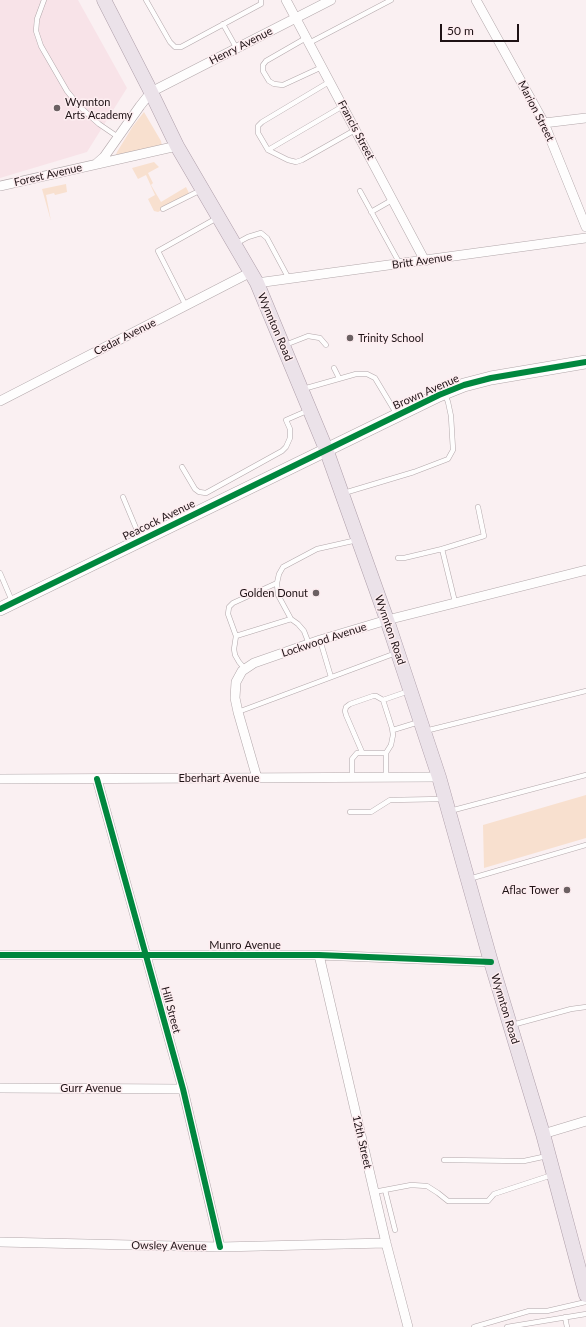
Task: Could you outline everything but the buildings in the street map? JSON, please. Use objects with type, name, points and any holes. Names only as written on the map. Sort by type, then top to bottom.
[{"type":"main road","name":"Wynnton Road","points":[[104,0],[177,146],[254,278],[326,449],[398,652],[438,777],[491,962],[543,1134],[586,1295]]},
{"type":"street","name":"Francis Street","points":[[286,0],[425,261]]},
{"type":"street","name":"Henry Avenue","points":[[151,92],[331,0]]},
{"type":"street","name":"Marion Street","points":[[476,0],[544,123],[586,227]]},
{"type":"street","name":"Forest Avenue","points":[[96,164],[104,156],[151,92]]},
{"type":"street","points":[[544,123],[586,118]]},
{"type":"street","name":"Forest Avenue","points":[[0,186],[177,146]]},
{"type":"street","name":"Britt Avenue","points":[[254,278],[289,279],[586,238]]},
{"type":"street","name":"Cedar Avenue","points":[[0,401],[186,306],[254,278]]},
{"type":"street","name":"Brown Avenue","points":[[326,449],[464,385],[491,378],[586,362]]},
{"type":"street","name":"Peacock Avenue","points":[[0,609],[326,449]]},
{"type":"street","name":"Lockwood Avenue","points":[[245,669],[254,663],[320,640],[387,620],[586,570]]},
{"type":"street","points":[[245,669],[242,671],[236,682],[235,698],[257,778]]},
{"type":"street","name":"Eberhart Avenue","points":[[0,779],[438,777]]},
{"type":"street","name":"Hill Street","points":[[97,779],[183,1089],[220,1247]]},
{"type":"street","name":"Munro Avenue","points":[[0,955],[319,955],[491,962]]},
{"type":"street","name":"12th Street","points":[[319,955],[386,1243],[408,1327]]},
{"type":"street","name":"Gurr Avenue","points":[[0,1088],[183,1089]]},
{"type":"street","points":[[543,1134],[586,1121]]},
{"type":"street","name":"Owsley Avenue","points":[[0,1242],[220,1247],[386,1243]]},
{"type":"lane","points":[[44,0],[37,19],[36,31],[41,46],[66,91],[80,107],[99,124],[118,137]]},
{"type":"lane","points":[[146,0],[170,42],[175,46],[181,47],[261,2]]},
{"type":"lane","points":[[322,67],[284,85],[274,84],[269,81],[263,71],[263,65],[266,61],[392,0]]},
{"type":"lane","points":[[223,24],[237,49]]},
{"type":"lane","points":[[329,82],[262,122],[258,126],[258,133],[268,150],[288,160],[296,162],[355,130]]},
{"type":"lane","points":[[268,150],[343,106]]},
{"type":"lane","points":[[163,209],[202,189]]},
{"type":"lane","points":[[360,191],[400,264]]},
{"type":"lane","points":[[371,212],[393,200]]},
{"type":"lane","points":[[186,306],[158,251],[219,217]]},
{"type":"lane","points":[[234,244],[248,236],[261,233],[267,238],[289,279]]},
{"type":"lane","points":[[283,345],[308,336],[320,338],[326,345]]},
{"type":"lane","points":[[334,368],[339,378]]},
{"type":"lane","points":[[302,389],[356,374],[367,374],[375,378],[397,415]]},
{"type":"lane","points":[[342,494],[414,472],[448,459],[453,450],[451,416],[448,402],[444,393]]},
{"type":"lane","points":[[182,467],[195,489],[199,492],[206,493],[282,451],[286,447],[290,438],[290,429],[286,420],[310,410]]},
{"type":"lane","points":[[123,497],[140,540]]},
{"type":"lane","points":[[398,558],[404,558],[442,549],[484,536],[478,507]]},
{"type":"lane","points":[[309,644],[304,631],[291,619],[278,595],[277,583],[279,574],[283,567],[317,549],[358,539]]},
{"type":"lane","points":[[442,549],[455,602]]},
{"type":"lane","points":[[0,573],[13,602]]},
{"type":"lane","points":[[245,669],[235,655],[234,648],[236,636],[228,614],[229,607],[234,603],[277,583]]},
{"type":"lane","points":[[236,636],[291,619]]},
{"type":"lane","points":[[320,640],[331,677]]},
{"type":"lane","points":[[238,712],[398,652]]},
{"type":"lane","points":[[383,700],[410,690]]},
{"type":"lane","points":[[393,730],[422,726],[586,691]]},
{"type":"lane","points":[[362,752],[345,711],[346,707],[350,704],[376,696],[383,700],[393,730],[391,746],[386,753],[386,777]]},
{"type":"lane","points":[[352,778],[352,759],[357,753],[386,753]]},
{"type":"lane","points":[[350,812],[371,812],[390,800],[446,805],[586,775]]},
{"type":"lane","points":[[467,879],[586,845]]},
{"type":"lane","points":[[510,1026],[571,1009],[586,1007]]},
{"type":"lane","points":[[444,1160],[524,1161],[548,1155]]},
{"type":"lane","points":[[374,1192],[411,1185],[427,1186],[438,1192],[448,1202],[488,1201],[494,1194],[554,1175]]},
{"type":"lane","points":[[385,1190],[395,1230]]},
{"type":"lane","points":[[474,1327],[528,1311],[547,1311],[586,1302]]},
{"type":"lane","points":[[507,1327],[586,1314]]},
{"type":"lane","points":[[565,1317],[567,1327]]},
{"type":"shaded area","name":"Wynnton Arts Academy","points":[[0,0],[78,0],[127,88],[87,152],[0,178]]},
{"type":"shaded area","points":[[144,112],[161,141],[162,146],[116,155],[133,126]]},
{"type":"shaded area","points":[[154,162],[159,167],[148,173],[153,183],[151,185],[161,202],[186,187],[189,193],[183,199],[158,212],[154,211],[148,199],[155,195],[146,175],[138,179],[132,168]]},
{"type":"shaded area","points":[[66,184],[67,192],[55,195],[54,193],[46,195],[51,221],[42,189]]},
{"type":"shaded area","points":[[586,795],[586,838],[484,868],[483,825]]},
{"type":"cycle path","points":[[0,609],[439,395],[464,385],[491,378],[586,362]]},
{"type":"cycle path","points":[[97,779],[183,1089],[220,1247]]},
{"type":"cycle path","points":[[0,955],[319,955],[491,962]]},
{"type":"place","name":"Wynnton Arts Academy","points":[[57,108]]},
{"type":"place","name":"Trinity School","points":[[350,338]]},
{"type":"place","name":"Golden Donut","points":[[316,593]]},
{"type":"place","name":"Aflac Tower","points":[[567,890]]}]
